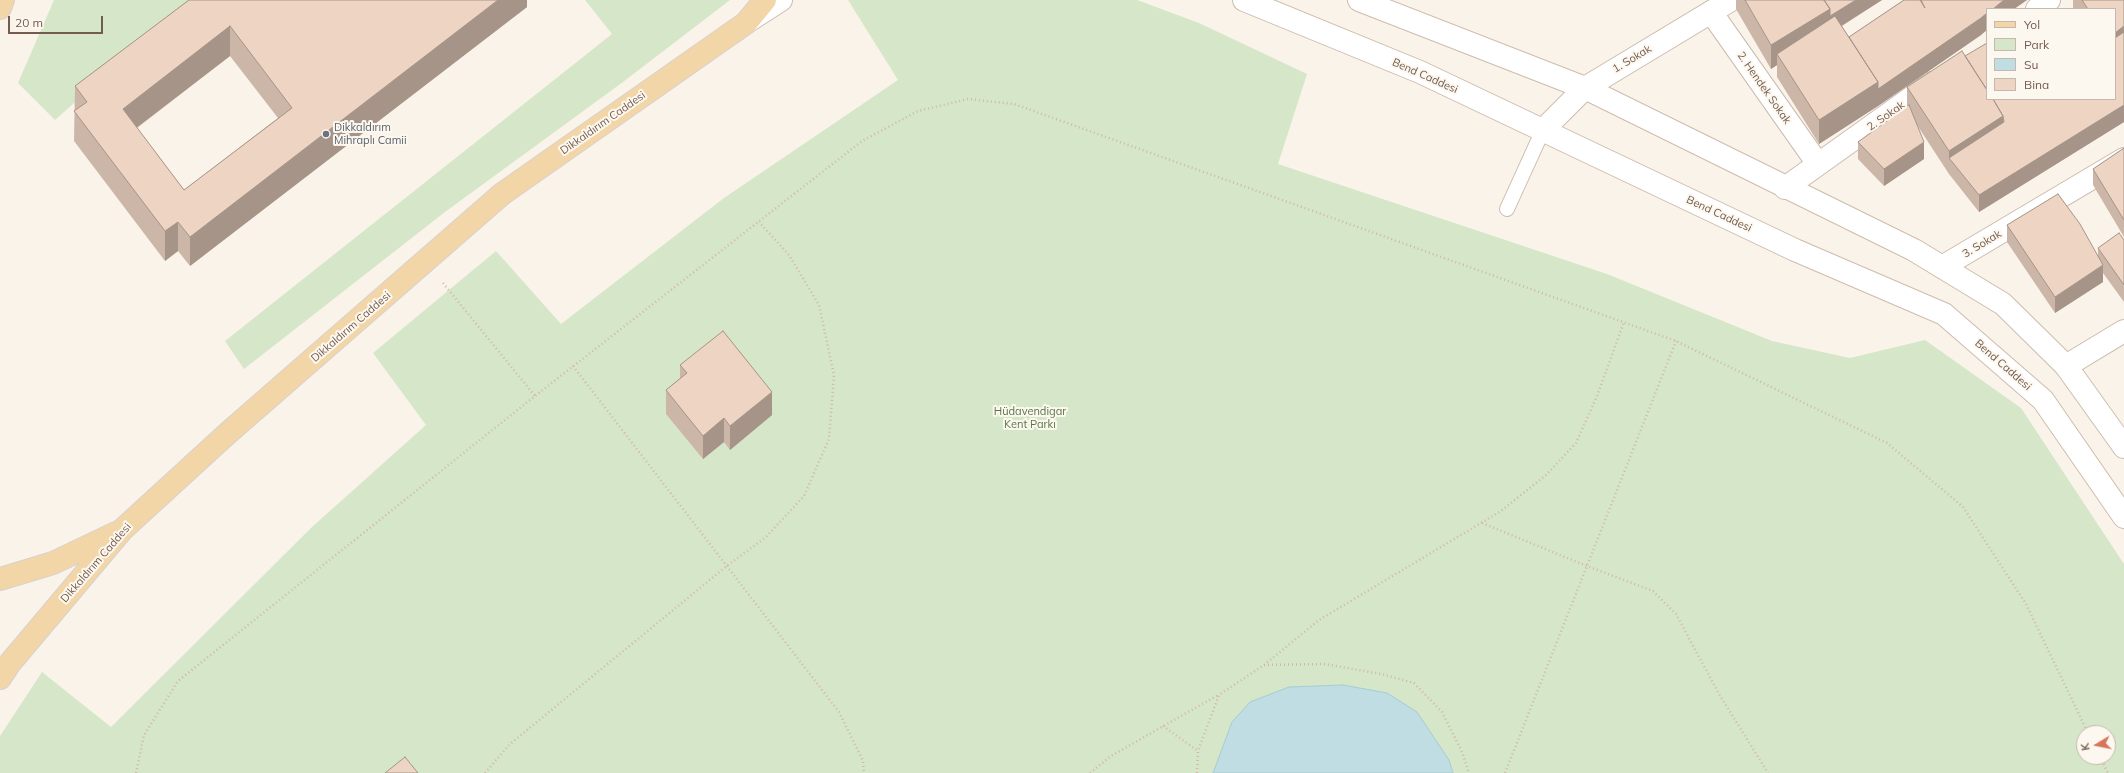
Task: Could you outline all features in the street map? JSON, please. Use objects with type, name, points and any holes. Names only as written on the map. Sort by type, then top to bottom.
[{"type":"main road","points":[[0,8],[3,0]]},
{"type":"main road","name":"Dikkaldırım Caddesi","points":[[0,678],[10,663],[122,530],[228,433],[502,194],[746,23],[765,0]]},
{"type":"main road","points":[[746,23],[781,0]]},
{"type":"main road","name":"Bend Caddesi","points":[[1244,0],[1420,72],[1795,250],[1944,314],[2043,400],[2124,517]]},
{"type":"main road","points":[[1360,0],[1585,88],[1785,188],[1914,250],[2003,304],[2066,366],[2124,447]]},
{"type":"main road","name":"1. Sokak","points":[[1543,130],[1585,88],[1731,0]]},
{"type":"main road","points":[[2038,8],[2049,0]]},
{"type":"main road","name":"2. Hendek Sokak","points":[[1710,12],[1818,164]]},
{"type":"main road","name":"2. Sokak","points":[[1785,188],[1948,72]]},
{"type":"main road","name":"3. Sokak","points":[[1942,268],[2124,160]]},
{"type":"main road","points":[[2066,366],[2124,331]]},
{"type":"main road","points":[[0,579],[53,563],[122,530]]},
{"type":"lane","points":[[1507,209],[1543,130]]},
{"type":"path","points":[[136,773],[144,735],[178,681],[534,396],[862,141],[918,111],[968,99],[1021,107],[1676,341],[1887,443],[1963,506],[2026,604],[2084,725]]},
{"type":"path","points":[[485,773],[510,744],[728,565],[766,537],[804,496],[829,439],[834,375],[819,305],[789,255],[759,222]]},
{"type":"path","points":[[425,262],[534,396]]},
{"type":"path","points":[[1090,773],[1111,756],[1219,695],[1264,665],[1319,620],[1501,511],[1546,475],[1576,443],[1597,396],[1624,322]]},
{"type":"path","points":[[1505,773],[1676,341]]},
{"type":"path","points":[[573,366],[728,565],[839,712],[863,761],[864,773]]},
{"type":"path","points":[[1482,523],[1653,591],[1676,614],[1719,694],[1768,773]]},
{"type":"path","points":[[1264,665],[1325,664],[1381,674],[1414,683],[1442,712],[1462,752],[1469,773]]},
{"type":"path","points":[[1197,773],[1198,750],[1219,695]]},
{"type":"path","points":[[1163,726],[1198,750]]},
{"type":"green space","points":[[54,0],[190,0],[55,120],[18,83]]},
{"type":"green space","points":[[585,0],[730,0],[623,82],[445,212],[244,369],[225,341],[612,34]]},
{"type":"green space","name":"Hüdavendigar Kent Parkı","points":[[848,0],[1137,0],[1199,23],[1307,74],[1278,164],[1607,274],[1772,341],[1850,358],[1925,340],[2021,408],[2124,564],[2124,773],[0,773],[0,736],[42,672],[111,727],[312,527],[426,425],[373,353],[496,251],[561,324],[724,198],[898,80]]},
{"type":"water","points":[[1343,685],[1387,693],[1417,712],[1449,760],[1453,773],[1213,773],[1232,722],[1250,702],[1289,687]]},
{"type":"building","name":"Dikkaldırım Mihraplı Camii","points":[[189,0],[498,0],[190,237],[178,222],[165,231],[74,111],[87,102],[75,86]],"holes":[[[230,26],[292,108],[184,190],[123,109]]]},
{"type":"building","points":[[1745,0],[1824,0],[1830,9],[1771,45]]},
{"type":"building","points":[[1824,0],[1856,0],[1830,16],[1830,9]]},
{"type":"building","points":[[1904,0],[1920,0],[1925,8],[1921,0],[2004,0],[1994,8],[1986,8],[1986,14],[1981,18],[1878,89],[1878,82],[1849,37]]},
{"type":"building","points":[[2082,0],[2124,0],[2124,26],[2116,32],[2116,8],[2087,8]]},
{"type":"building","points":[[1835,16],[1878,82],[1819,120],[1777,54]]},
{"type":"building","points":[[2124,32],[2124,105],[1979,195],[1949,158],[2004,122],[2003,116],[1994,100],[2116,100],[2116,37]]},
{"type":"building","points":[[1986,44],[1986,88],[1965,56]]},
{"type":"building","points":[[1962,51],[1986,88],[1986,100],[1994,100],[2003,116],[1949,151],[1907,87]]},
{"type":"building","points":[[1909,105],[1924,142],[1884,169],[1858,142]]},
{"type":"building","points":[[2124,148],[2124,220],[2093,169]]},
{"type":"building","points":[[2058,194],[2080,224],[2103,265],[2055,297],[2007,225]]},
{"type":"building","points":[[2119,233],[2124,240],[2124,285],[2098,248]]},
{"type":"building","points":[[723,331],[772,392],[730,426],[724,418],[703,436],[666,390],[687,373],[680,365]]},
{"type":"building","points":[[405,757],[418,773],[385,773]]},
{"type":"place","name":"Dikkaldırım Mihraplı Camii","points":[[326,134]]}]
